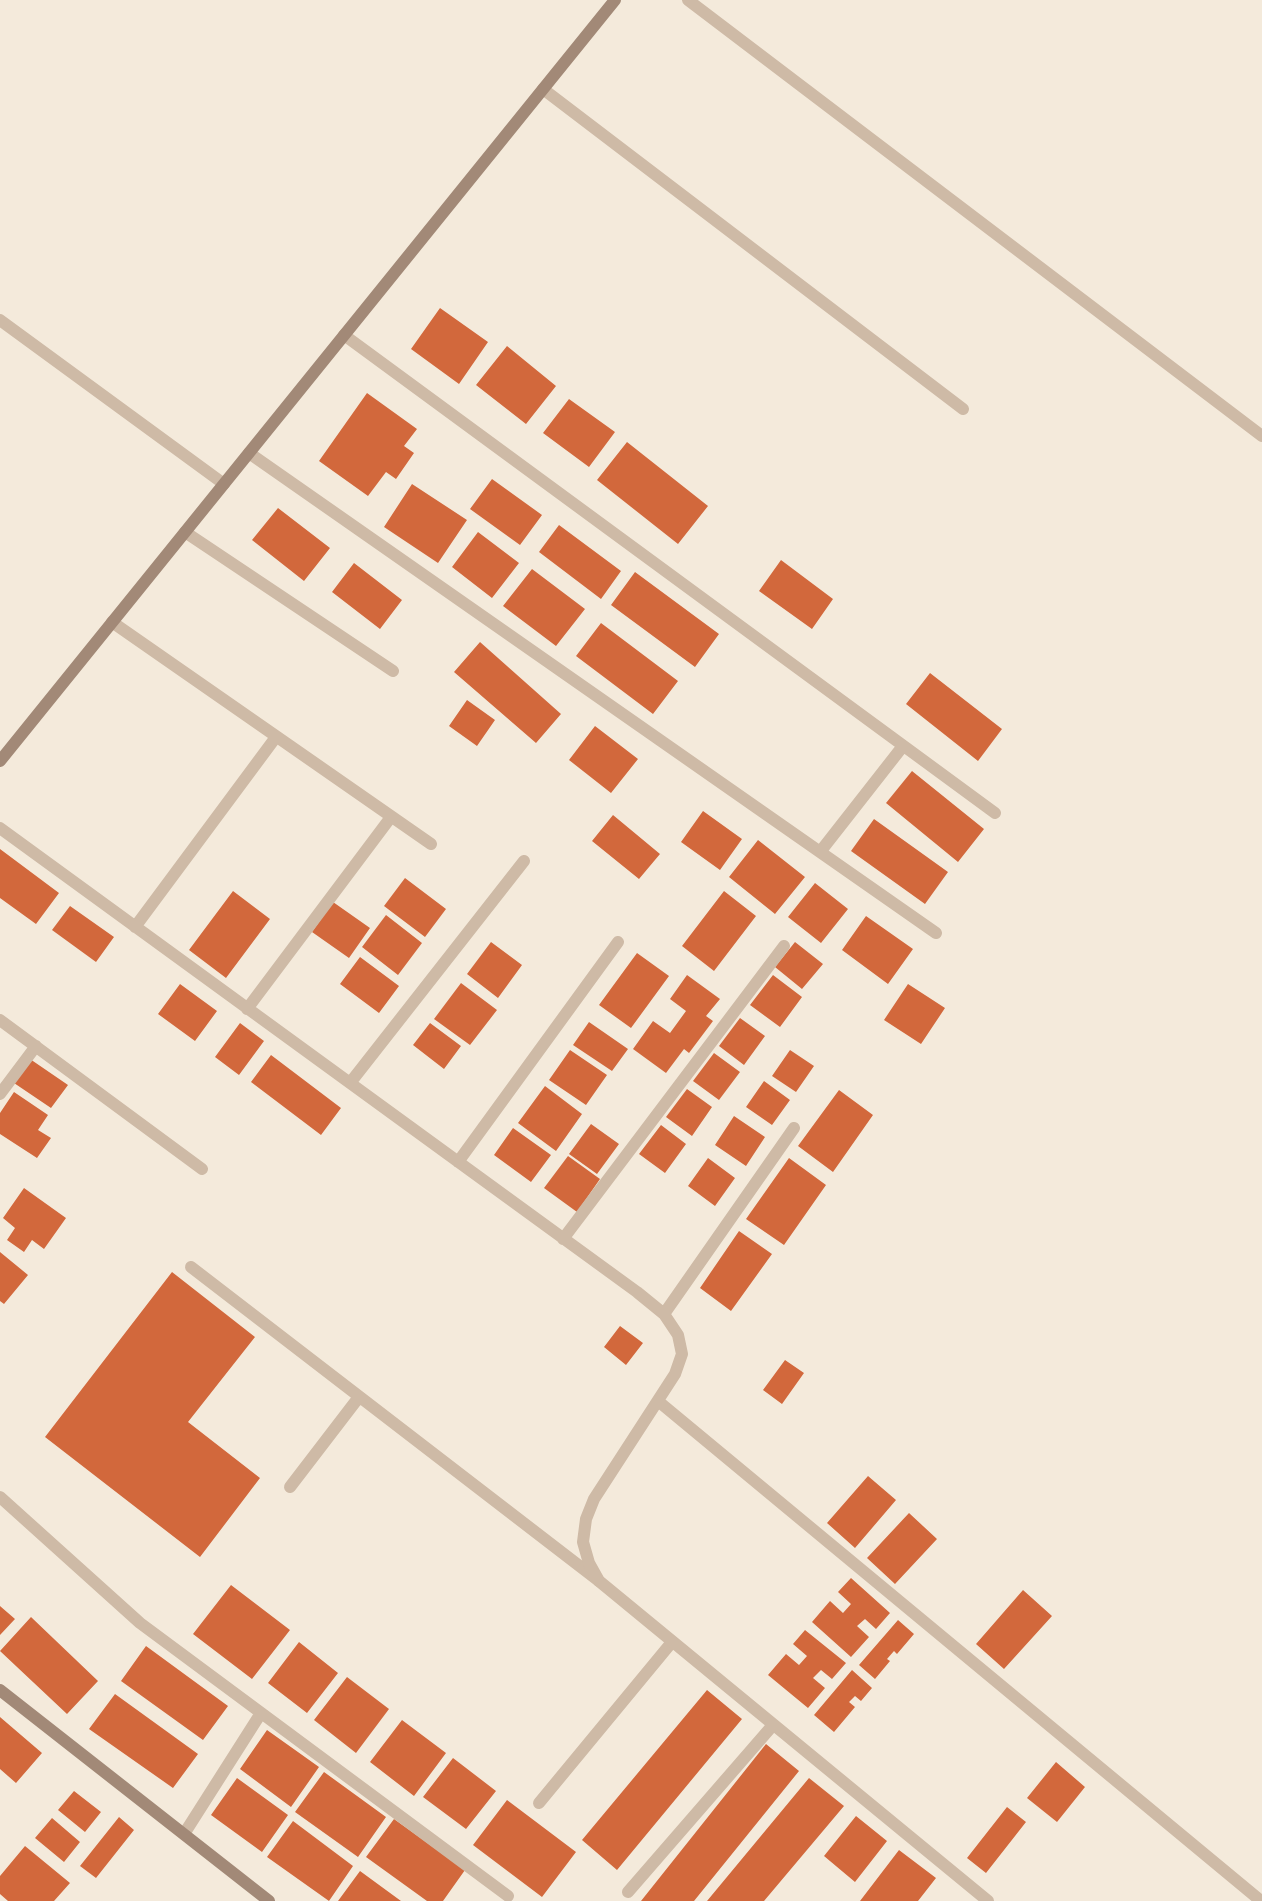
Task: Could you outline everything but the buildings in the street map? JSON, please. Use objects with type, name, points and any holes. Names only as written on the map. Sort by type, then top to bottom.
[{"type":"street","points":[[0,761],[615,0]]},
{"type":"street","points":[[688,0],[1262,436]]},
{"type":"street","points":[[544,88],[963,409]]},
{"type":"street","points":[[0,320],[224,484]]},
{"type":"street","points":[[344,335],[994,813]]},
{"type":"street","points":[[249,453],[936,933]]},
{"type":"street","points":[[185,532],[393,671]]},
{"type":"street","points":[[112,622],[431,844]]},
{"type":"street","points":[[135,927],[276,737]]},
{"type":"street","points":[[820,852],[903,746]]},
{"type":"street","points":[[247,1009],[391,817]]},
{"type":"street","points":[[0,828],[664,1314],[678,1335],[682,1354],[675,1374],[594,1499],[586,1519],[583,1542],[589,1562],[599,1581]]},
{"type":"street","points":[[350,1083],[524,861]]},
{"type":"street","points":[[458,1162],[618,942]]},
{"type":"street","points":[[563,1239],[784,946]]},
{"type":"street","points":[[0,1020],[202,1169]]},
{"type":"street","points":[[0,1094],[36,1046]]},
{"type":"street","points":[[664,1314],[794,1128]]},
{"type":"street","points":[[192,1267],[599,1581],[773,1725],[972,1896],[988,1901]]},
{"type":"street","points":[[290,1486],[359,1397]]},
{"type":"street","points":[[658,1401],[1261,1901]]},
{"type":"street","points":[[0,1497],[140,1624],[508,1896]]},
{"type":"street","points":[[539,1803],[672,1642]]},
{"type":"street","points":[[0,1690],[269,1901]]},
{"type":"street","points":[[184,1834],[261,1713]]},
{"type":"street","points":[[628,1892],[773,1725]]}]
